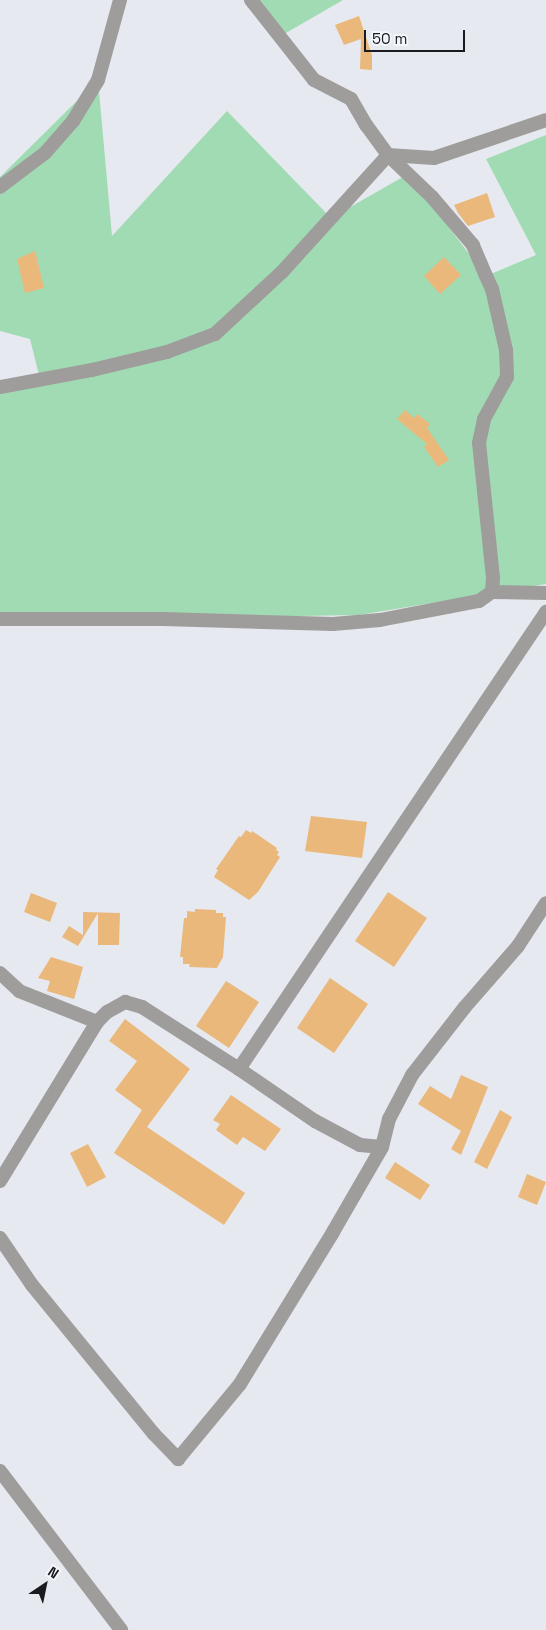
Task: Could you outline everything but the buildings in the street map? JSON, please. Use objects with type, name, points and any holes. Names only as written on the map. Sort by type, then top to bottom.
[{"type":"street","points":[[0,187],[45,153],[73,121],[98,80],[120,0]]},
{"type":"street","points":[[251,0],[314,80],[351,99],[366,125],[388,155],[432,197],[474,245],[492,290],[506,350],[506,377],[484,419],[479,443],[493,578],[492,592]]},
{"type":"street","points":[[388,155],[434,158],[546,120]]},
{"type":"street","points":[[0,387],[92,370],[168,352],[215,334],[282,272],[388,155]]},
{"type":"street","points":[[0,620],[163,619],[333,624],[380,620],[479,601],[492,592],[546,593]]},
{"type":"street","points":[[239,1069],[546,612]]},
{"type":"street","points":[[0,1238],[32,1285],[154,1434],[178,1459],[240,1384],[333,1232],[382,1147],[389,1119],[412,1075],[464,1007],[518,946],[546,903]]},
{"type":"street","points":[[0,973],[19,991],[97,1022]]},
{"type":"street","points":[[0,1181],[97,1022],[107,1012],[124,1002],[142,1007],[239,1069],[315,1121],[360,1145],[382,1147]]},
{"type":"street","points":[[0,1471],[121,1630]]},
{"type":"green space","points":[[254,0],[343,0],[279,37]]},
{"type":"green space","points":[[98,80],[112,236],[227,111],[331,218],[408,174],[486,276],[536,255],[486,159],[546,135],[546,584],[359,615],[0,621],[0,390],[40,379],[30,339],[0,331],[0,177]]}]
